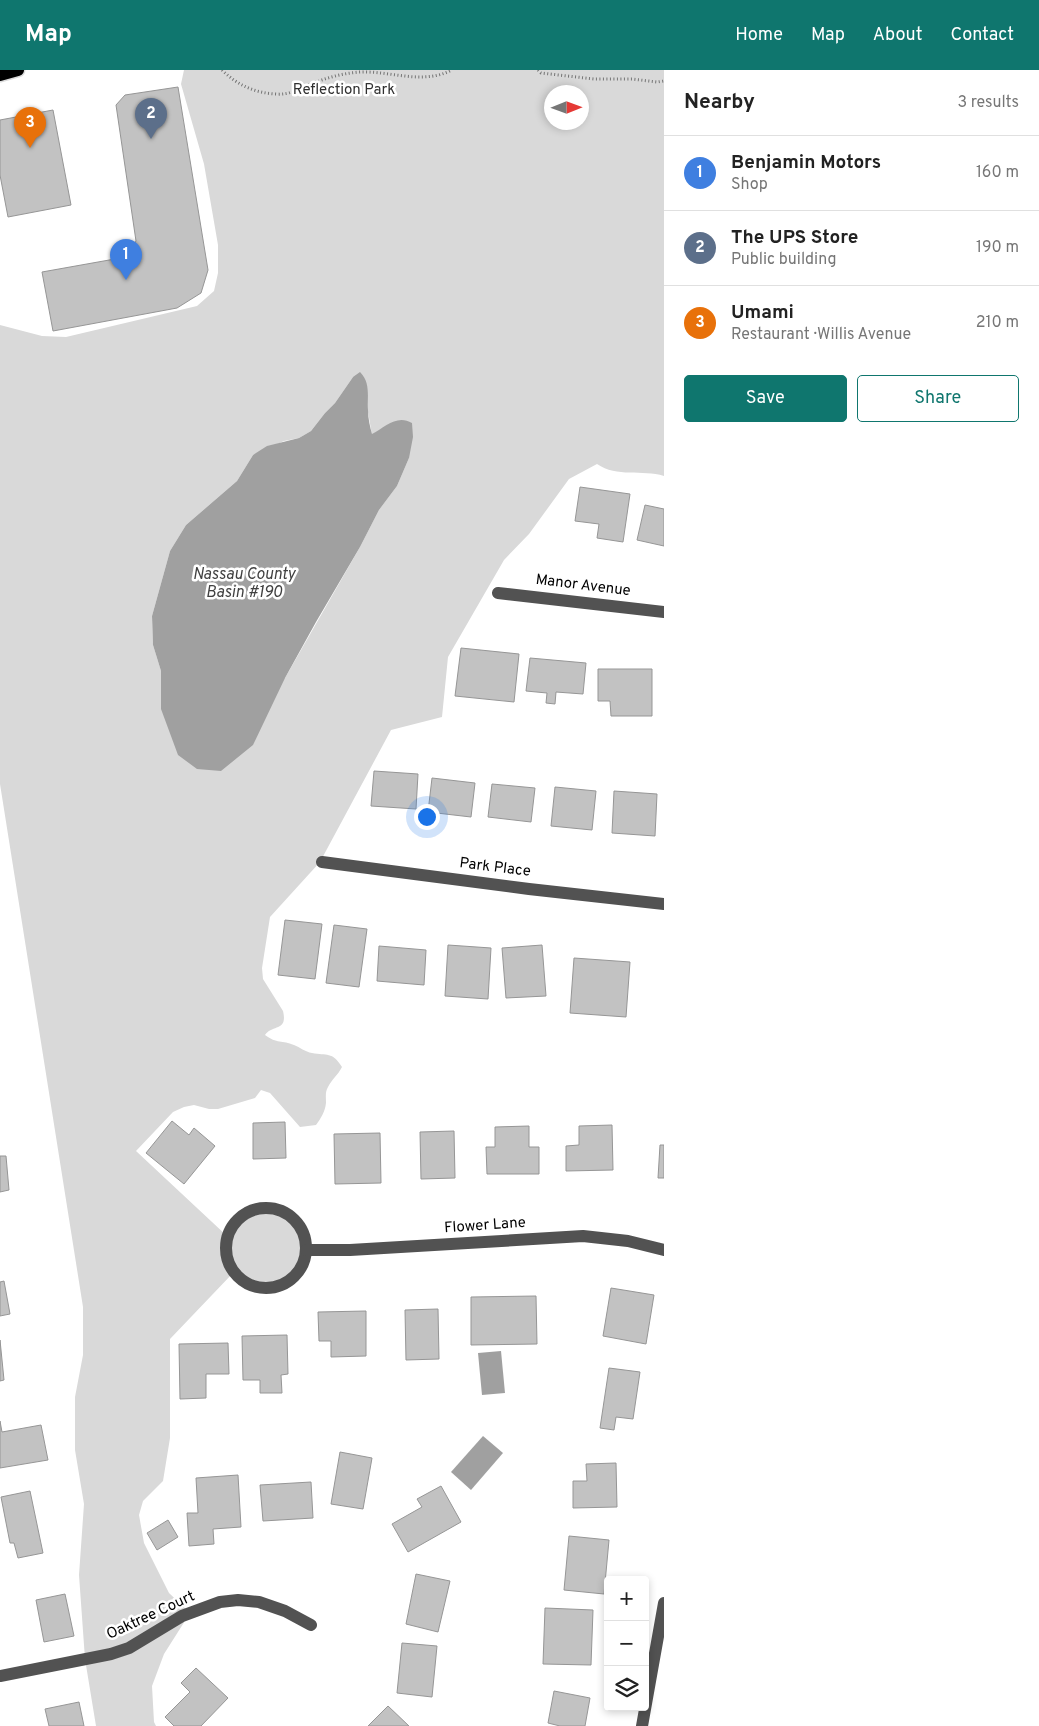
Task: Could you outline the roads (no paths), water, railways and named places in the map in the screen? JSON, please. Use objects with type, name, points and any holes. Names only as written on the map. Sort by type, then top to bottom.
[{"type":"main road","points":[[0,75],[18,70]]},
{"type":"street","name":"Manor Avenue","points":[[498,593],[664,612]]},
{"type":"street","name":"Park Place","points":[[322,862],[529,889],[664,904]]},
{"type":"street","points":[[268,1207],[280,1210],[292,1217],[300,1226],[305,1238],[306,1250],[301,1268],[289,1281],[278,1287],[266,1289],[242,1282],[228,1262],[225,1250],[227,1236],[238,1219],[255,1209],[268,1207]]},
{"type":"street","name":"Flower Lane","points":[[306,1250],[350,1250],[583,1236],[628,1241],[664,1250]]},
{"type":"street","name":"Oaktree Court","points":[[0,1676],[111,1654],[129,1648],[182,1616],[220,1602],[238,1600],[259,1602],[285,1611],[311,1625]]},
{"type":"street","points":[[642,1726],[664,1603]]},
{"type":"water","name":"Nassau County Basin #190","points":[[360,372],[366,381],[368,390],[368,416],[372,434],[396,421],[401,420],[412,423],[413,437],[409,458],[397,486],[379,510],[285,678],[253,745],[221,771],[197,769],[178,755],[161,709],[161,671],[153,645],[152,616],[170,551],[186,525],[237,481],[253,455],[267,446],[299,438],[311,431],[335,403],[353,377]]},
{"type":"water","points":[[501,1351],[505,1393],[482,1395],[478,1353]]},
{"type":"water","points":[[483,1436],[503,1453],[471,1490],[451,1472]]},
{"type":"place","name":"The UPS Store","points":[[151,139]]},
{"type":"place","name":"Umami","points":[[30,148]]},
{"type":"place","name":"Benjamin Motors","points":[[126,280]]},
{"type":"park label","name":"Reflection Park","points":[[344,90]]}]
